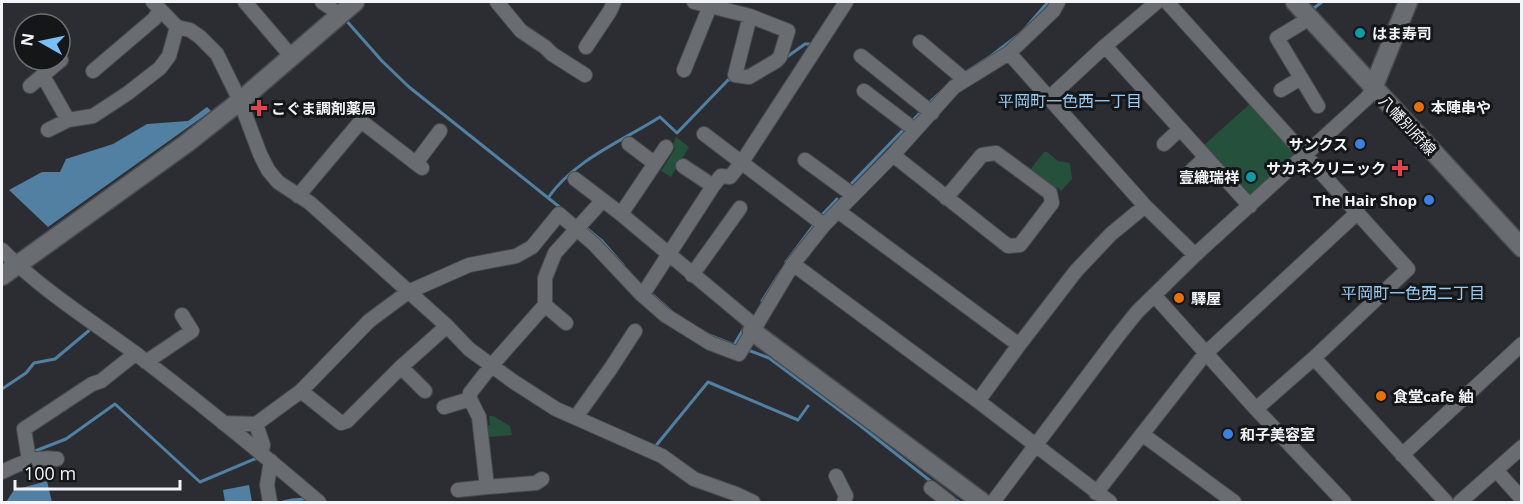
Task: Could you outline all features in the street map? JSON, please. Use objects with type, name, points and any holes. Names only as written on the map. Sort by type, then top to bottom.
[{"type":"street","points":[[245,2],[291,56]]},
{"type":"street","points":[[322,2],[332,8],[338,16]]},
{"type":"street","points":[[2,276],[123,190],[240,101],[354,2]]},
{"type":"street","points":[[497,2],[521,32],[585,75]]},
{"type":"street","points":[[586,47],[614,2]]},
{"type":"street","points":[[694,2],[719,6],[750,16],[788,31],[780,57],[749,77],[735,75],[750,16]]},
{"type":"street","points":[[644,291],[713,186],[721,176],[730,177],[742,162],[846,2]]},
{"type":"street","points":[[223,423],[256,424],[301,391],[369,321],[408,292],[451,266],[516,256],[532,247],[559,214],[580,226],[594,244],[644,291],[665,315],[710,344],[739,354],[793,264],[824,225],[893,155],[954,87],[1009,53],[1053,11],[1058,2]]},
{"type":"street","points":[[1049,98],[1157,2]]},
{"type":"street","points":[[1167,2],[1408,269],[1256,409]]},
{"type":"street","name":"八幡別府線","points":[[1295,2],[1521,249]]},
{"type":"street","points":[[993,502],[1137,312],[1367,98],[1408,2]]},
{"type":"street","points":[[157,6],[177,27],[189,30],[200,37],[217,54],[240,101],[260,154],[268,170],[278,182],[310,203],[447,326],[469,349],[556,409],[662,456],[693,479],[753,502]]},
{"type":"street","points":[[93,70],[154,19],[157,6]]},
{"type":"street","points":[[684,70],[696,57],[719,6]]},
{"type":"street","points":[[1311,18],[1277,38],[1318,106]]},
{"type":"street","points":[[48,130],[68,120],[93,116],[160,68],[169,56],[177,27]]},
{"type":"street","points":[[928,44],[964,80]]},
{"type":"street","points":[[1105,46],[1250,206]]},
{"type":"street","points":[[1009,53],[1145,206],[1196,255]]},
{"type":"street","points":[[861,56],[932,113]]},
{"type":"street","points":[[30,86],[48,72]]},
{"type":"street","points":[[43,76],[68,120]]},
{"type":"street","points":[[1281,90],[1301,78]]},
{"type":"street","points":[[864,91],[915,130]]},
{"type":"street","points":[[298,196],[361,120],[419,166],[440,131]]},
{"type":"street","points":[[1164,144],[1180,129]]},
{"type":"street","points":[[704,134],[824,225]]},
{"type":"street","points":[[629,144],[654,163]]},
{"type":"street","points":[[621,214],[666,147]]},
{"type":"street","points":[[893,155],[946,198],[1008,246],[1020,244],[1052,203],[1050,194],[996,153],[982,155],[946,198]]},
{"type":"street","points":[[1191,171],[1206,157]]},
{"type":"street","points":[[812,161],[853,195]]},
{"type":"street","points":[[683,166],[713,186]]},
{"type":"street","points":[[575,179],[621,214],[753,328],[982,502]]},
{"type":"street","points":[[487,487],[478,417],[470,399],[470,393],[545,305],[545,278],[555,253],[602,201]]},
{"type":"street","points":[[978,401],[1076,271],[1112,234],[1145,206]]},
{"type":"street","points":[[692,275],[722,223],[740,208]]},
{"type":"street","points":[[838,211],[1019,345]]},
{"type":"street","points":[[1096,493],[1206,354],[1358,212]]},
{"type":"street","points":[[2,250],[54,295],[140,358],[319,502]]},
{"type":"street","points":[[793,264],[1110,502]]},
{"type":"street","points":[[1154,295],[1343,502]]},
{"type":"street","points":[[545,305],[566,323]]},
{"type":"street","points":[[28,460],[24,429],[92,384],[192,331],[182,315]]},
{"type":"street","points":[[301,391],[341,423],[347,421],[401,367],[447,326]]},
{"type":"street","points":[[576,417],[612,368],[627,335]]},
{"type":"street","points":[[1402,455],[1521,344]]},
{"type":"street","points":[[1314,358],[1446,502]]},
{"type":"street","points":[[401,367],[425,391]]},
{"type":"street","points":[[444,407],[470,399]]},
{"type":"street","points":[[256,424],[266,458],[270,502]]},
{"type":"street","points":[[1142,434],[1234,502]]},
{"type":"street","points":[[1460,502],[1521,447]]},
{"type":"street","points":[[2,472],[28,460],[44,457],[57,459]]},
{"type":"street","points":[[1496,470],[1521,499]]},
{"type":"street","points":[[836,476],[846,496],[844,502]]},
{"type":"street","points":[[458,490],[487,487],[517,489],[542,479]]},
{"type":"street","points":[[931,488],[949,502]]},
{"type":"green space","points":[[1252,102],[1295,149],[1294,158],[1254,195],[1246,194],[1203,146]]},
{"type":"green space","points":[[676,137],[689,147],[671,177],[661,171],[675,149],[672,147]]},
{"type":"green space","points":[[1044,152],[1058,161],[1070,163],[1072,179],[1061,191],[1057,187],[1054,190],[1030,170]]},
{"type":"green space","points":[[489,416],[510,426],[512,435],[489,437],[486,435],[485,426],[490,425]]},
{"type":"water","points":[[207,107],[211,111],[48,227],[9,190],[42,172],[60,172],[66,159],[113,144],[147,124],[188,121]]},
{"type":"water","points":[[47,481],[52,502],[6,502],[14,490]]},
{"type":"water","points":[[249,485],[252,502],[225,502],[223,490]]},
{"type":"waterway","points":[[966,72],[1022,32],[1048,2]]},
{"type":"waterway","points":[[1314,8],[1322,2]]},
{"type":"waterway","points":[[344,18],[382,61],[409,87],[562,209]]},
{"type":"waterway","points":[[784,59],[805,44],[814,44]]},
{"type":"waterway","points":[[548,198],[571,173],[585,162],[660,117],[677,133],[728,80],[733,80]]},
{"type":"waterway","points":[[931,101],[946,87]]},
{"type":"waterway","points":[[913,120],[922,111]]},
{"type":"waterway","points":[[852,183],[904,129]]},
{"type":"waterway","points":[[823,214],[837,199]]},
{"type":"waterway","points":[[786,262],[814,225]]},
{"type":"waterway","points":[[586,228],[602,241],[623,265]]},
{"type":"waterway","points":[[762,301],[781,271]]},
{"type":"waterway","points":[[648,291],[673,313]]},
{"type":"waterway","points":[[2,389],[26,373],[34,363],[55,359],[92,328]]},
{"type":"waterway","points":[[709,335],[734,345],[744,328]]},
{"type":"waterway","points":[[748,350],[769,358],[933,483]]},
{"type":"waterway","points":[[654,448],[708,382],[798,420],[808,406]]},
{"type":"waterway","points":[[35,451],[66,439],[115,404],[200,482],[259,459]]},
{"type":"waterway","points":[[953,498],[959,502]]},
{"type":"waterway","points":[[283,502],[306,499]]},
{"type":"place","name":"はま寿司","points":[[1360,33]]},
{"type":"place","name":"本陣串や","points":[[1419,107]]},
{"type":"place","name":"こぐま調剤薬局","points":[[259,108]]},
{"type":"place","name":"サンクス","points":[[1360,144]]},
{"type":"place","name":"サカネクリニック","points":[[1400,168]]},
{"type":"place","name":"壹織瑞祥","points":[[1251,177]]},
{"type":"place","name":"The Hair Shop","points":[[1429,200]]},
{"type":"place","name":"驛屋","points":[[1179,298]]},
{"type":"place","name":"食堂cafe 紬","points":[[1381,396]]},
{"type":"place","name":"和子美容室","points":[[1228,434]]},
{"type":"district","name":"平岡町一色西一丁目","points":[[1070,101]]},
{"type":"district","name":"平岡町一色西二丁目","points":[[1413,293]]}]
